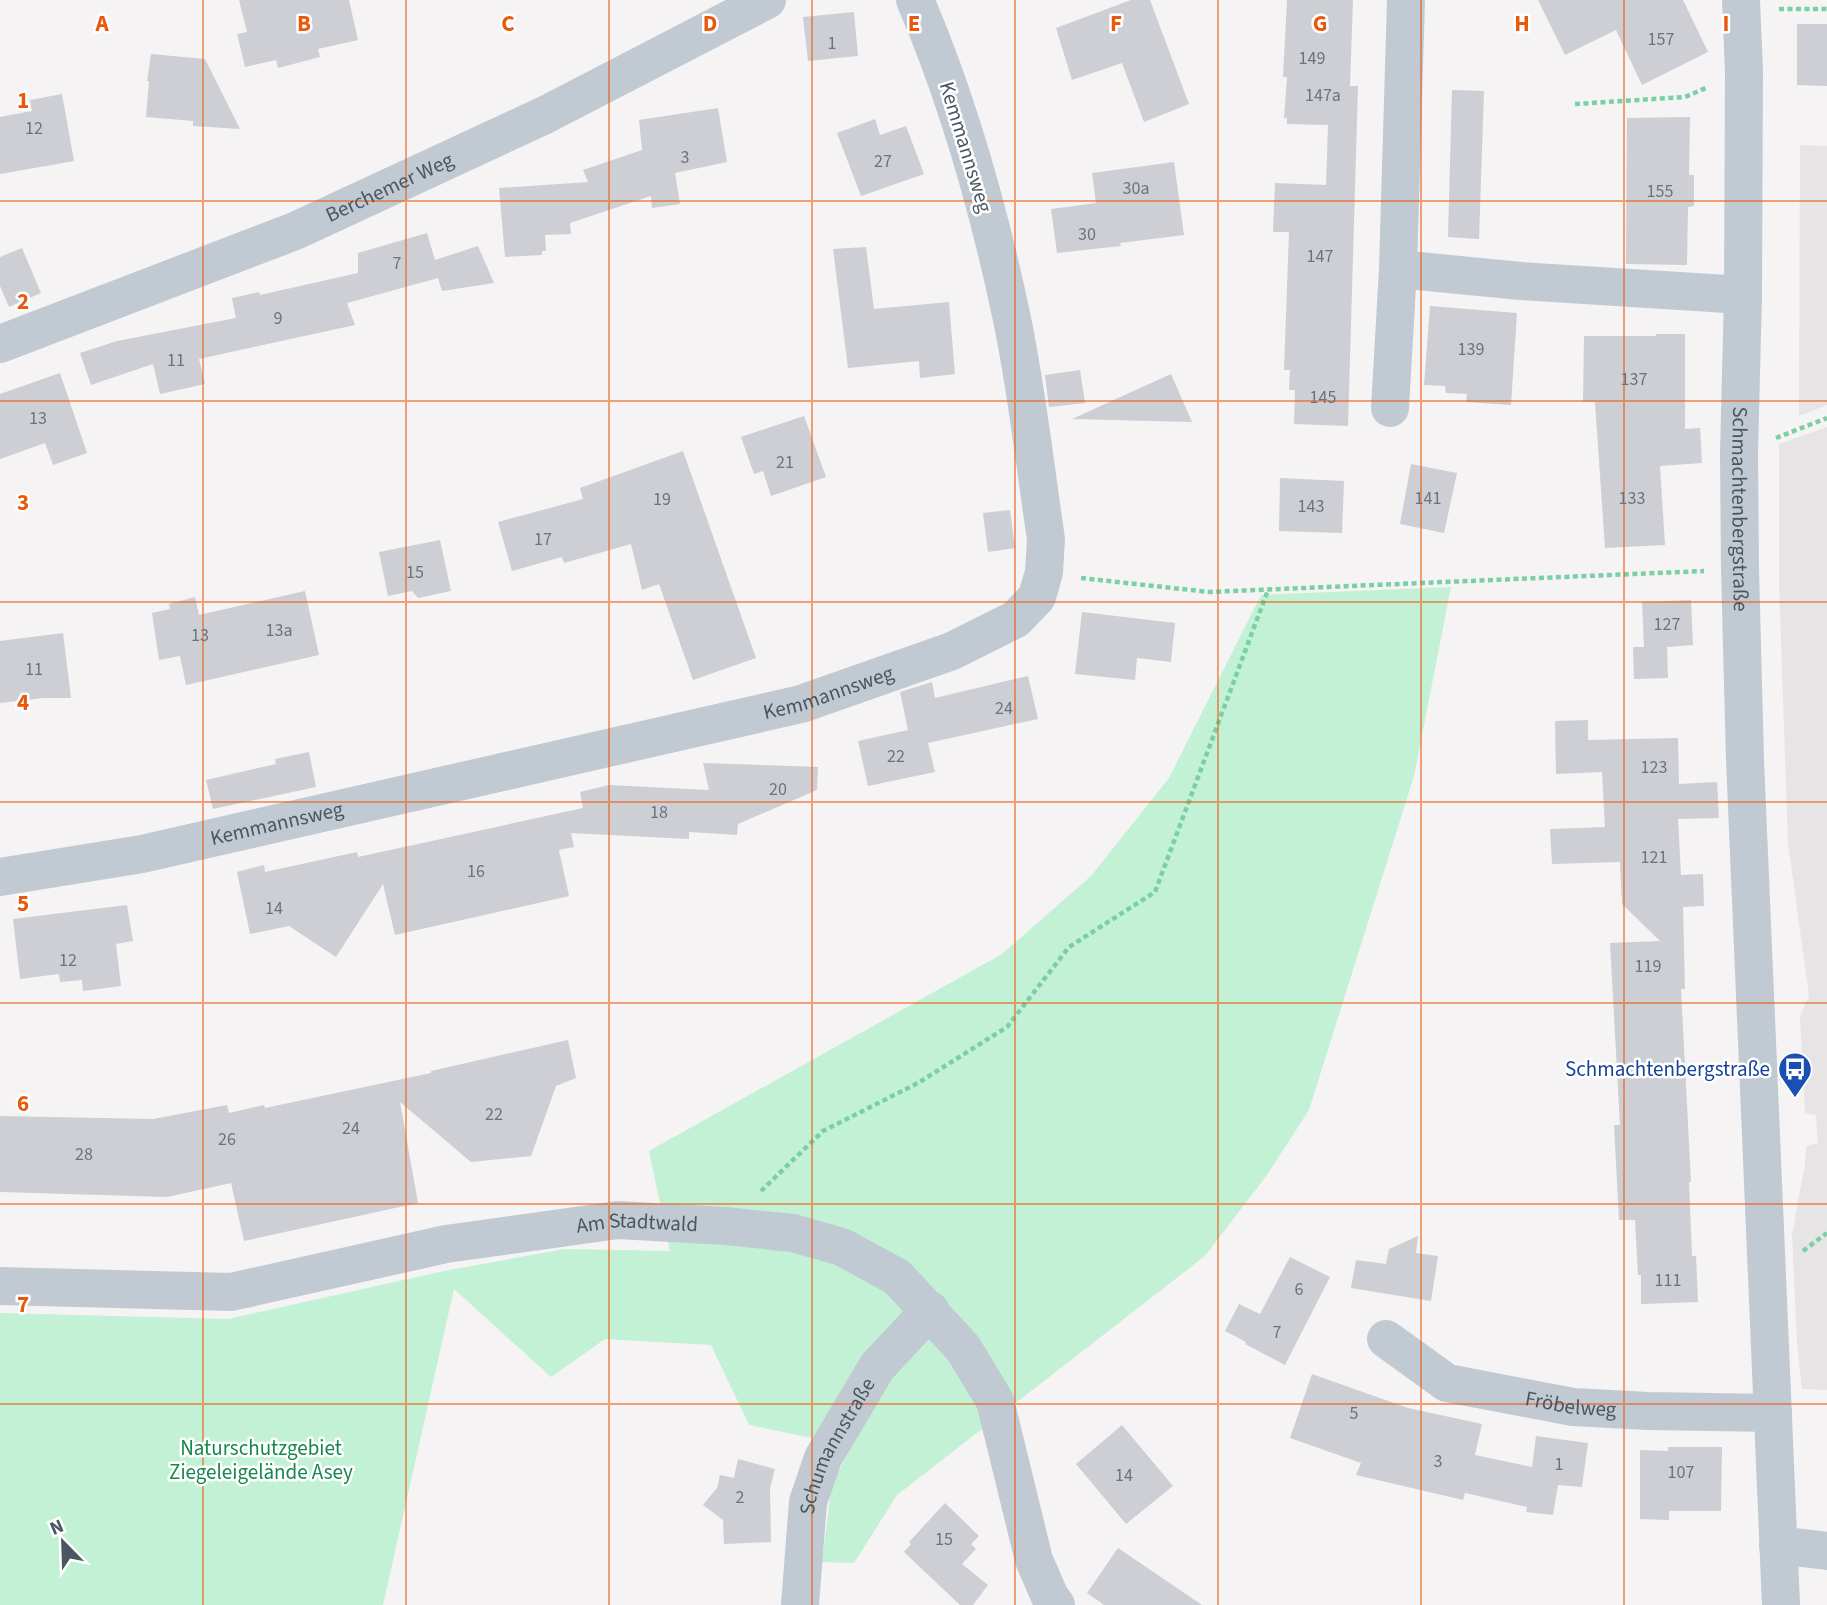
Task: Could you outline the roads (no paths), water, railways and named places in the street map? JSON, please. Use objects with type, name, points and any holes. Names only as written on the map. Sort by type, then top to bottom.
[{"type":"street","name":"Berchemer Weg","points":[[0,344],[295,231],[545,115],[767,0]]},
{"type":"street","name":"Kemmannsweg","points":[[0,877],[142,854],[801,704],[952,651],[1016,620],[1037,597],[1044,572],[1046,539],[1012,321],[978,177],[937,51],[915,0]]},
{"type":"street","points":[[1390,408],[1398,269],[1406,0]]},
{"type":"street","name":"Schmachtenbergstraße","points":[[1742,4],[1740,569],[1749,863],[1781,1605]]},
{"type":"street","points":[[1398,269],[1521,281],[1743,295]]},
{"type":"street","name":"Am Stadtwald","points":[[0,1286],[231,1292],[446,1244],[618,1220],[793,1233],[842,1247],[897,1277],[930,1310],[963,1348],[995,1401],[1034,1560],[1056,1605]]},
{"type":"street","name":"Schumannstraße","points":[[800,1605],[808,1502],[823,1458],[877,1367],[930,1310]]},
{"type":"street","name":"Fröbelweg","points":[[1386,1339],[1447,1383],[1472,1388],[1573,1407],[1773,1413]]},
{"type":"street","points":[[1778,1545],[1827,1551]]},
{"type":"place","name":"Schmachtenbergstraße","points":[[1795,1099]]},
{"type":"park label","name":"Naturschutzgebiet Ziegeleigelände Asey","points":[[261,1460]]}]
